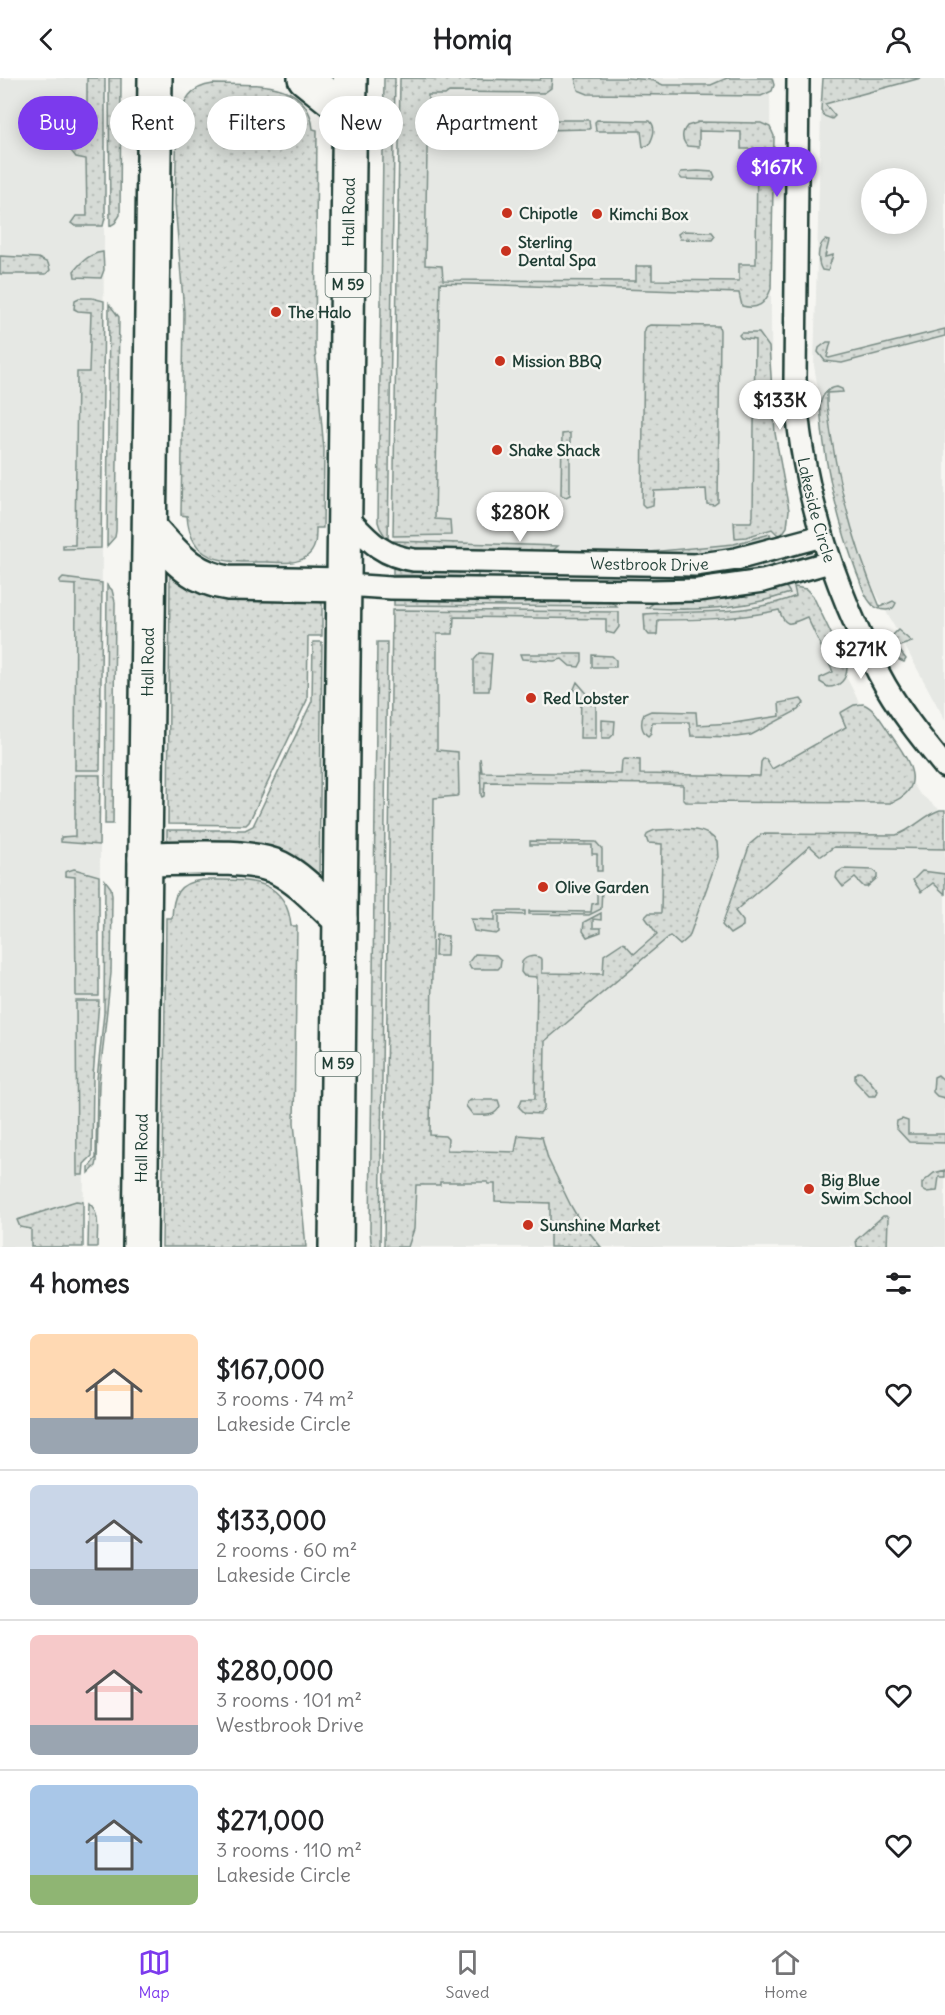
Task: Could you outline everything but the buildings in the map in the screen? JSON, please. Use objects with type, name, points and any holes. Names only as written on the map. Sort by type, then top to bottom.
[{"type":"highway","points":[[305,78],[328,96]]},
{"type":"highway","name":"Hall Road","points":[[350,78],[350,96]]},
{"type":"highway","name":"Hall Road","points":[[140,1247],[150,529],[161,82]]},
{"type":"highway","name":"Hall Road","points":[[336,1247],[350,150]]},
{"type":"highway","points":[[150,529],[187,567],[212,581],[228,584],[345,585]]},
{"type":"highway","points":[[145,859],[236,859],[266,863],[290,875],[340,919]]},
{"type":"street","name":"Lakeside Circle","points":[[798,78],[796,411],[806,480],[830,562],[862,639],[880,675],[925,742],[945,767]]},
{"type":"street","name":"Westbrook Drive","points":[[345,515],[382,550],[400,559],[414,560],[695,565],[736,559],[822,536]]},
{"type":"street","name":"Westbrook Drive","points":[[345,585],[391,588],[698,590],[764,581],[830,562]]},
{"type":"shaded area","points":[[0,78],[105,78],[99,1011],[93,1077],[92,1156],[84,1165],[83,1247],[0,1247]]},
{"type":"shaded area","points":[[87,78],[105,78],[105,218],[103,226],[75,226],[71,223],[76,216],[87,216],[86,159],[76,157],[71,151],[98,150],[98,96],[87,96]]},
{"type":"shaded area","points":[[109,78],[121,78],[121,96],[110,96],[110,150],[120,150],[120,215],[110,226]]},
{"type":"shaded area","points":[[384,78],[395,78],[395,96],[384,96]]},
{"type":"shaded area","points":[[400,78],[770,78],[772,529],[861,706],[919,793],[945,814],[945,1247],[384,1247],[399,150],[403,150],[403,96],[400,96]]},
{"type":"shaded area","points":[[400,78],[540,80],[541,78],[552,78],[551,88],[544,93],[449,92],[445,95],[415,96],[415,150],[427,150],[425,265],[442,266],[443,280],[636,281],[636,266],[652,266],[652,280],[739,281],[739,264],[756,264],[757,149],[741,149],[741,132],[699,131],[699,147],[687,146],[683,134],[687,126],[697,122],[761,123],[770,127],[774,136],[771,289],[760,305],[742,306],[739,293],[440,283],[435,519],[450,520],[451,535],[393,536],[399,150],[403,150],[403,96],[400,96]]},
{"type":"shaded area","points":[[575,78],[627,78],[652,80],[663,85],[711,85],[727,78],[772,78],[774,85],[772,91],[761,96],[588,94],[578,90]]},
{"type":"shaded area","points":[[822,78],[945,78],[945,720],[844,534],[814,366]]},
{"type":"shaded area","points":[[823,78],[921,78],[825,104],[835,116],[832,119],[824,116],[821,110]]},
{"type":"shaded area","points":[[213,84],[260,85],[276,88],[294,96],[207,96],[207,150],[307,150],[307,109],[313,129],[317,130],[315,349],[324,450],[323,528],[316,528],[312,551],[302,560],[292,562],[237,562],[213,557],[203,552],[195,544],[187,516],[181,515],[184,312],[175,203],[176,150],[195,150],[195,96],[188,96]]},
{"type":"shaded area","points":[[559,120],[589,120],[590,129],[559,130]]},
{"type":"shaded area","points":[[597,120],[650,121],[654,130],[653,136],[649,145],[643,147],[641,131],[596,131],[595,122]]},
{"type":"shaded area","points":[[383,150],[394,150],[388,541],[378,522]]},
{"type":"shaded area","points":[[681,172],[713,172],[715,177],[713,180],[682,179],[679,176]]},
{"type":"shaded area","points":[[682,231],[712,232],[715,236],[712,240],[680,239],[678,234]]},
{"type":"shaded area","points":[[825,240],[829,241],[825,257],[833,255],[828,271],[822,270],[819,259],[820,246]]},
{"type":"shaded area","points":[[103,252],[104,270],[101,278],[75,277],[74,271],[83,261],[94,254]]},
{"type":"shaded area","points":[[0,256],[38,258],[48,263],[50,270],[46,274],[0,274]]},
{"type":"shaded area","points":[[79,298],[104,301],[101,548],[63,549],[63,545],[75,545],[77,372],[89,372],[91,312],[74,309],[75,300]]},
{"type":"shaded area","points":[[109,304],[119,317],[116,531],[115,537],[107,546]]},
{"type":"shaded area","points":[[650,325],[719,326],[718,502],[714,505],[707,504],[706,489],[654,491],[653,505],[645,507],[642,504],[644,333],[646,327]]},
{"type":"shaded area","points":[[945,329],[945,336],[842,363],[825,361],[818,352],[819,348],[827,342],[831,342],[827,357],[829,358]]},
{"type":"shaded area","points":[[759,333],[769,347],[775,433],[789,510],[787,527],[780,537],[772,529],[735,538],[734,522],[751,522],[753,516],[755,340],[741,338],[739,335]]},
{"type":"shaded area","points":[[837,387],[843,392],[827,393],[827,405],[846,508],[880,607],[893,601],[896,603],[890,610],[875,607],[866,595],[843,532],[832,491],[820,407],[825,393]]},
{"type":"shaded area","points":[[570,433],[570,495],[566,497],[561,495],[562,434]]},
{"type":"shaded area","points":[[770,534],[773,541],[703,555],[653,556],[649,552],[734,544]]},
{"type":"shaded area","points":[[394,541],[558,546],[549,554],[492,553],[441,551],[402,545]]},
{"type":"shaded area","points":[[393,568],[478,572],[478,577],[393,575]]},
{"type":"shaded area","points":[[172,573],[322,601],[322,636],[308,636],[307,700],[246,825],[168,824],[170,576]]},
{"type":"shaded area","points":[[63,578],[102,583],[100,770],[75,770],[76,585],[60,584]]},
{"type":"shaded area","points":[[107,585],[112,590],[115,602],[113,824],[105,824]]},
{"type":"shaded area","points":[[786,587],[790,593],[737,606],[702,609],[647,608],[658,600],[723,599]]},
{"type":"shaded area","points":[[794,587],[806,589],[813,596],[847,667],[844,679],[836,686],[828,687],[820,682],[820,678],[833,672],[807,617],[789,623],[784,620],[779,610],[719,618],[658,620],[657,635],[649,635],[645,630],[644,614],[758,607],[796,596]]},
{"type":"shaded area","points":[[400,598],[610,600],[617,607],[394,605],[394,600]]},
{"type":"shaded area","points":[[392,610],[619,612],[619,627],[614,634],[606,632],[606,619],[454,617],[453,634],[437,634],[437,750],[458,752],[459,794],[434,798],[430,1135],[445,1136],[448,1139],[447,1150],[515,1152],[518,1135],[542,1137],[548,1159],[571,1206],[601,1247],[550,1247],[550,1203],[495,1201],[495,1184],[488,1184],[488,1182],[440,1182],[440,1185],[416,1185],[414,1229],[408,1247],[384,1247]]},
{"type":"shaded area","points":[[898,630],[912,642],[897,647],[906,659],[904,662],[899,660],[890,643],[892,636]]},
{"type":"shaded area","points":[[313,642],[322,642],[319,881],[167,843],[167,830],[245,830],[253,826],[312,701]]},
{"type":"shaded area","points":[[377,642],[387,642],[380,1247],[373,1247],[370,1229]]},
{"type":"shaded area","points":[[480,653],[492,654],[489,691],[474,691],[474,660]]},
{"type":"shaded area","points":[[520,654],[582,654],[582,661],[579,667],[570,666],[562,659],[554,661],[522,659]]},
{"type":"shaded area","points":[[592,655],[612,656],[616,660],[616,667],[592,667]]},
{"type":"shaded area","points":[[577,682],[596,704],[596,738],[580,738],[581,697],[574,689]]},
{"type":"shaded area","points":[[801,699],[804,703],[798,710],[751,735],[691,736],[689,722],[652,722],[651,733],[648,736],[642,726],[644,714],[651,711],[696,712],[697,725],[734,723],[780,716],[779,703]]},
{"type":"shaded area","points":[[863,704],[872,709],[882,722],[903,753],[912,772],[909,789],[902,797],[890,803],[686,802],[683,799],[683,785],[664,784],[485,782],[484,796],[481,795],[480,758],[482,772],[621,774],[622,761],[625,759],[640,760],[640,774],[760,776],[763,759],[766,759],[772,769],[846,727],[840,713],[854,705]]},
{"type":"shaded area","points":[[602,720],[615,721],[614,734],[610,738],[602,738]]},
{"type":"shaded area","points":[[75,775],[100,775],[99,845],[61,842],[61,837],[75,836]]},
{"type":"shaded area","points":[[940,810],[945,810],[945,849],[834,847],[821,856],[810,846],[735,911],[743,921],[743,926],[730,934],[722,925],[750,844],[762,834],[896,835]]},
{"type":"shaded area","points":[[655,830],[697,830],[712,836],[717,842],[718,857],[689,937],[680,945],[670,936],[545,1041],[544,1109],[540,1114],[525,1113],[519,1107],[522,1099],[535,1099],[537,977],[524,976],[521,972],[522,962],[531,956],[540,957],[542,973],[603,974],[604,955],[622,943],[634,954],[657,934],[645,917],[649,913],[661,913],[662,844],[648,843],[646,837],[648,833]]},
{"type":"shaded area","points":[[530,841],[596,842],[602,849],[602,871],[597,871],[597,854],[592,854],[592,845],[530,845]]},
{"type":"shaded area","points":[[74,869],[99,876],[99,996],[76,996],[75,877],[65,876],[65,872]]},
{"type":"shaded area","points":[[843,869],[873,870],[877,873],[877,878],[867,887],[855,878],[843,887],[836,878],[837,873]]},
{"type":"shaded area","points":[[922,871],[945,874],[945,894],[933,883],[921,892],[913,880]]},
{"type":"shaded area","points":[[105,880],[111,888],[112,896],[111,973],[99,1084],[97,1161],[96,1166],[89,1173],[89,1167],[96,1158],[97,1079],[104,1013]]},
{"type":"shaded area","points":[[202,880],[246,881],[271,888],[287,909],[291,926],[297,926],[294,1123],[306,1247],[162,1247],[166,918],[172,918],[175,897],[182,887]]},
{"type":"shaded area","points":[[597,887],[602,887],[601,909],[589,915],[529,914],[529,911],[591,912],[592,904],[597,903]]},
{"type":"shaded area","points":[[495,911],[525,911],[525,915],[499,914],[499,932],[496,934],[474,931],[471,919],[495,920]]},
{"type":"shaded area","points":[[601,913],[601,920],[593,919],[593,928],[601,928],[601,932],[587,937],[583,931],[584,922]]},
{"type":"shaded area","points":[[436,935],[448,936],[447,956],[435,956]]},
{"type":"shaded area","points":[[475,954],[496,955],[501,960],[500,967],[498,969],[471,969],[468,963]]},
{"type":"shaded area","points":[[76,1001],[99,1001],[93,1077],[92,1156],[84,1164],[83,1175],[77,1175]]},
{"type":"shaded area","points":[[858,1072],[863,1073],[878,1091],[876,1096],[869,1096],[855,1081],[855,1075]]},
{"type":"shaded area","points":[[938,1075],[945,1081],[945,1098],[933,1092],[934,1077]]},
{"type":"shaded area","points":[[471,1100],[498,1100],[500,1106],[492,1114],[473,1115],[466,1106]]},
{"type":"shaded area","points":[[902,1119],[908,1121],[908,1134],[945,1134],[945,1143],[909,1142],[896,1128],[897,1121]]},
{"type":"shaded area","points":[[945,1170],[945,1177],[939,1177],[937,1191],[926,1192],[922,1189],[922,1183],[934,1173]]},
{"type":"shaded area","points":[[76,1201],[83,1202],[83,1247],[31,1247],[31,1229],[20,1227],[17,1220]]},
{"type":"shaded area","points":[[89,1203],[97,1218],[97,1247],[88,1247]]},
{"type":"shaded area","points":[[883,1216],[888,1218],[887,1247],[857,1247],[856,1240]]},
{"type":"place","name":"Chipotle","points":[[507,213]]},
{"type":"place","name":"Kimchi Box","points":[[597,214]]},
{"type":"place","name":"Sterling Dental Spa","points":[[506,251]]},
{"type":"place","name":"The Halo","points":[[276,312]]},
{"type":"place","name":"Mission BBQ","points":[[500,361]]},
{"type":"place","name":"Shake Shack","points":[[497,450]]},
{"type":"place","name":"Red Lobster","points":[[531,698]]},
{"type":"place","name":"Olive Garden","points":[[543,887]]},
{"type":"place","name":"Big Blue Swim School","points":[[809,1189]]},
{"type":"place","name":"Sunshine Market","points":[[528,1225]]}]
